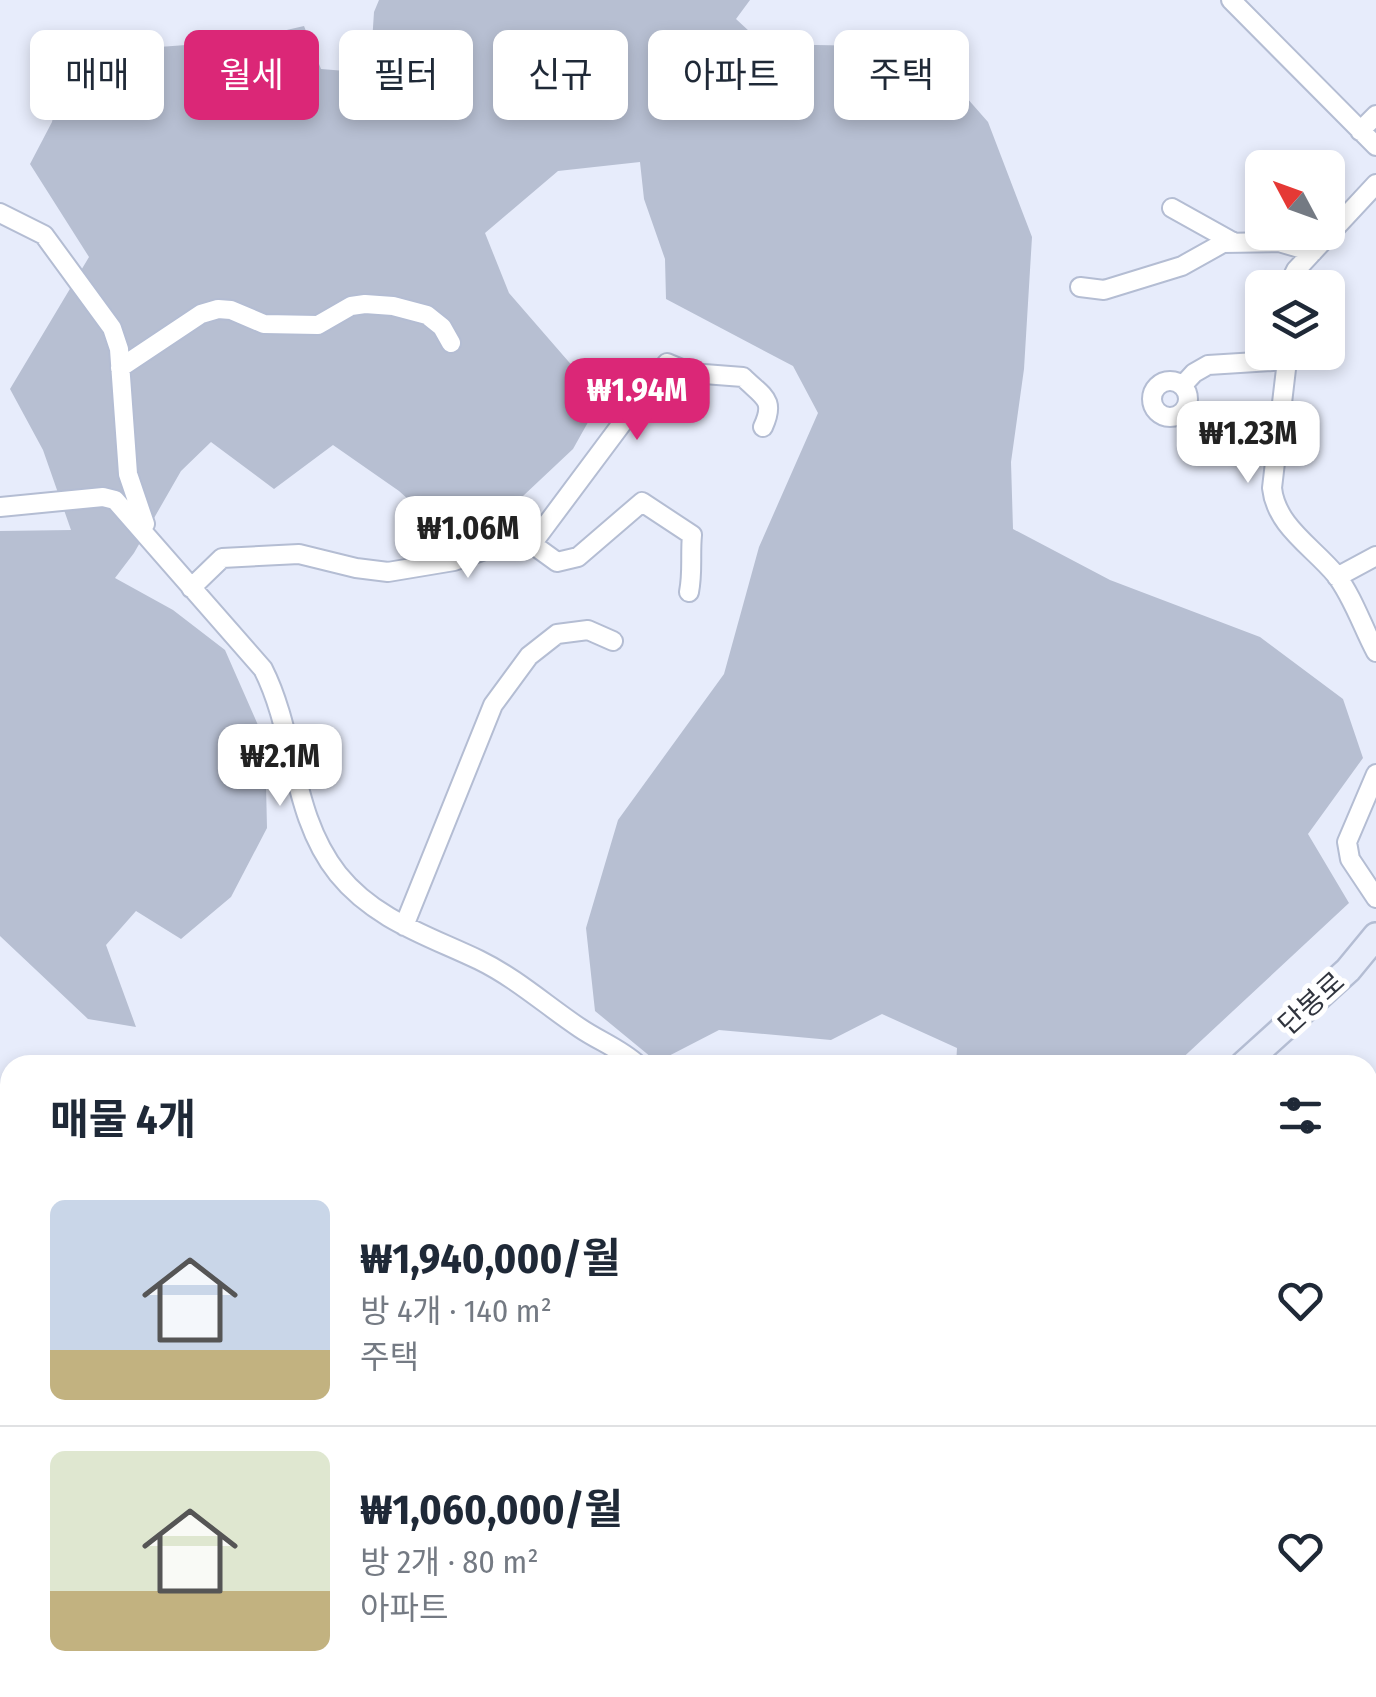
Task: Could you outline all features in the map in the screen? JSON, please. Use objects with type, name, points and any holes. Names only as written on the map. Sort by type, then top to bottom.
[{"type":"street","points":[[1231,0],[1376,146]]},
{"type":"street","points":[[1360,131],[1376,115]]},
{"type":"street","points":[[1296,270],[1376,184]]},
{"type":"street","points":[[1172,208],[1233,242]]},
{"type":"street","points":[[0,212],[44,235],[112,328],[120,368],[128,474],[151,538]]},
{"type":"street","points":[[1080,287],[1104,290],[1182,266],[1213,246],[1233,242],[1288,243],[1313,252]]},
{"type":"street","points":[[120,368],[202,314],[218,309],[232,310],[264,324],[318,325],[350,306],[393,306],[427,315],[442,327],[451,343]]},
{"type":"street","points":[[1182,386],[1208,365],[1245,361]]},
{"type":"street","points":[[532,544],[668,363],[691,374],[743,377],[770,403],[763,427]]},
{"type":"street","points":[[1287,370],[1273,498],[1280,516],[1337,577],[1376,652]]},
{"type":"street","points":[[0,507],[102,497],[115,500],[252,653],[277,697],[296,781],[326,854],[358,895],[404,926],[499,970],[623,1055]]},
{"type":"street","points":[[192,588],[222,558],[299,554],[388,572],[454,561],[514,540],[532,544],[557,562],[568,562],[642,502],[692,535],[690,553],[694,570],[689,592]]},
{"type":"street","points":[[1337,577],[1376,556]]},
{"type":"street","points":[[404,926],[494,705],[530,656],[557,634],[588,630],[613,641]]},
{"type":"street","points":[[1376,774],[1347,842],[1347,852],[1376,898]]},
{"type":"street","name":"단봉로","points":[[1254,1055],[1348,970],[1376,936]]},
{"type":"shaded area","points":[[379,0],[750,0],[736,19],[748,30],[648,30],[648,120],[814,120],[814,45],[834,45],[834,120],[969,120],[969,100],[988,122],[1032,237],[1024,369],[1011,462],[1013,529],[1110,580],[1260,637],[1343,699],[1363,758],[1308,834],[1349,903],[1186,1055],[957,1055],[957,1048],[882,1014],[831,1040],[719,1030],[671,1055],[648,1055],[595,1011],[586,928],[618,820],[724,674],[759,547],[818,413],[793,366],[666,299],[665,259],[644,199],[640,162],[558,171],[485,233],[509,293],[601,399],[573,449],[523,496],[476,505],[437,525],[399,491],[333,445],[274,489],[211,442],[181,471],[134,553],[115,578],[173,610],[225,650],[265,741],[267,828],[231,897],[181,939],[136,911],[106,945],[136,1027],[88,1019],[0,936],[0,531],[71,530],[43,450],[10,389],[89,257],[30,164],[52,120],[164,120],[164,47],[184,45],[184,120],[319,120],[319,64],[321,69],[339,70],[339,120],[473,120],[473,30],[373,30]]}]
